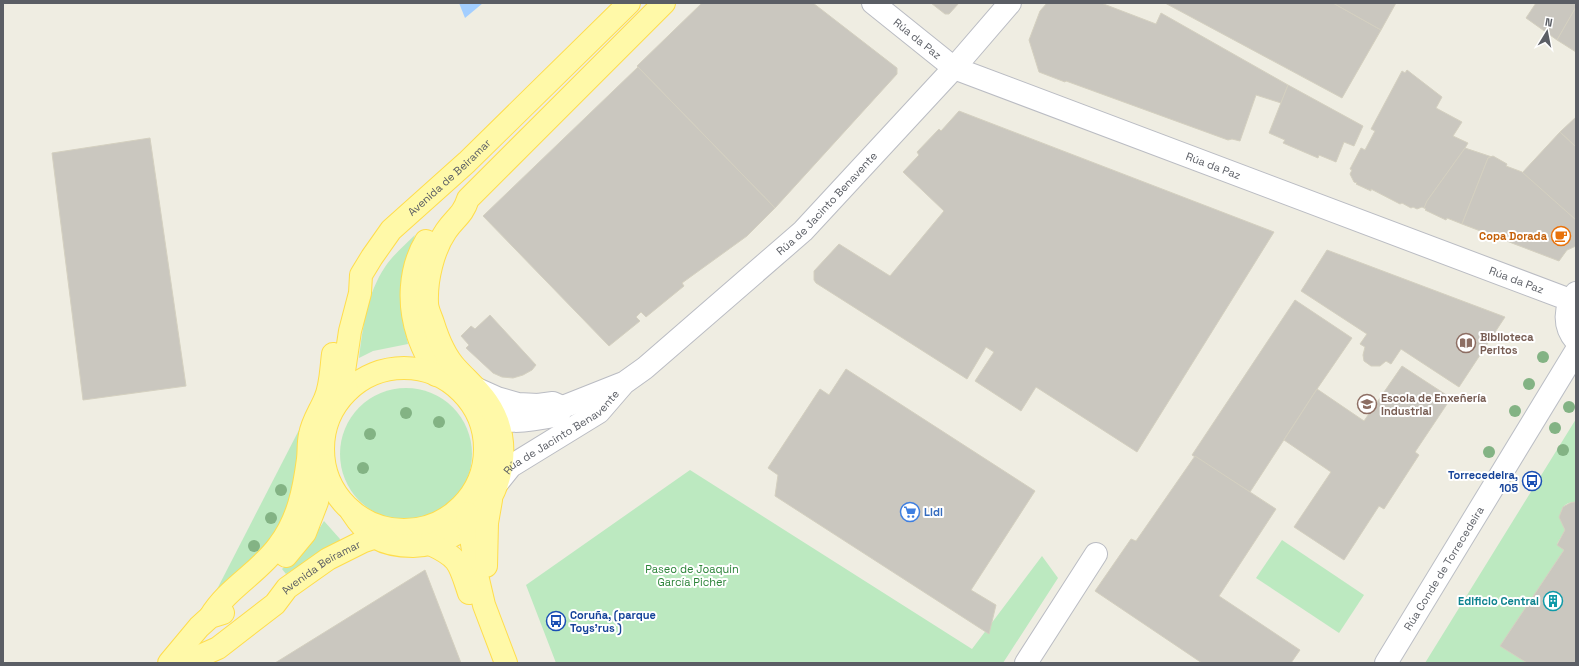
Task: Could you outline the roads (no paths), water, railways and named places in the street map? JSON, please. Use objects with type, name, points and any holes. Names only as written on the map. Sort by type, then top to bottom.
[{"type":"main road","name":"Avenida de Beiramar","points":[[347,391],[343,378],[350,330],[360,293],[361,275],[372,256],[391,230],[467,162],[629,3]]},
{"type":"main road","name":"Avenida de Beiramar","points":[[476,399],[438,340],[427,304],[430,268],[438,245],[446,230],[465,210],[468,199],[664,3]]},
{"type":"main road","name":"Avenida de Beiramar","points":[[436,374],[418,336],[411,305],[414,270],[422,247],[435,225],[456,202],[468,199]]},
{"type":"main road","points":[[169,663],[199,627],[210,617],[216,606],[268,559],[289,531],[301,500],[313,422],[325,399],[329,387],[335,342],[345,301],[350,285],[361,275]]},
{"type":"main road","points":[[495,490],[481,513],[468,525],[456,533],[430,544],[413,546],[395,537],[351,511],[338,498],[332,488],[324,465],[322,445],[326,425],[334,407],[347,391],[362,380],[380,372],[392,370],[418,369],[436,374],[451,383],[464,395],[476,399],[486,444],[481,475],[470,498],[467,511],[468,525],[476,575],[484,605],[506,663]]},
{"type":"main road","points":[[484,605],[490,589],[486,556],[487,522],[502,465],[503,449],[501,433],[496,420]]},
{"type":"main road","points":[[210,617],[222,614],[228,609],[284,558],[305,533],[317,502],[324,465]]},
{"type":"main road","points":[[395,537],[440,522],[456,512],[470,498]]},
{"type":"main road","points":[[351,511],[360,524],[373,538]]},
{"type":"main road","name":"Avenida Beiramar","points":[[184,663],[218,648],[275,604],[287,588],[328,559],[373,538],[395,537]]},
{"type":"main road","name":"Avenida Beiramar","points":[[275,604],[293,599],[358,557],[395,537]]},
{"type":"main road","points":[[430,544],[446,551],[459,564],[470,596],[484,605]]},
{"type":"street","name":"Rúa da Paz","points":[[873,3],[954,68],[1573,296]]},
{"type":"street","name":"Rúa de Jacinto Benavente","points":[[495,490],[511,466],[599,412],[624,383],[645,368],[803,231],[954,68],[1010,3]]},
{"type":"street","points":[[1573,296],[1566,312],[1567,324],[1576,341]]},
{"type":"street","name":"Rúa Conde de Torrecedeira","points":[[1386,663],[1576,352]]},
{"type":"street","name":"Rúa de Jacinto Benavente","points":[[563,407],[553,403],[538,405],[518,404],[497,398],[476,399],[484,416],[496,420],[535,420],[558,415],[563,407],[624,383]]},
{"type":"street","points":[[1026,663],[1096,554]]},
{"type":"water","points":[[459,3],[483,3],[465,18]]},
{"type":"place","name":"Copa Dorada","points":[[1561,236]]},
{"type":"place","name":"Biblioteca Peritos","points":[[1466,343]]},
{"type":"place","name":"Escola de Enxeñería Industrial","points":[[1367,404]]},
{"type":"place","name":"Torrecedeira, 105","points":[[1532,481]]},
{"type":"place","name":"Lidl","points":[[910,512]]},
{"type":"place","name":"Edificio Central","points":[[1553,601]]},
{"type":"place","name":"Coruña, (parque Toys'rus )","points":[[556,621]]},
{"type":"park label","name":"Paseo de Joaquin García Picher","points":[[692,575]]}]
